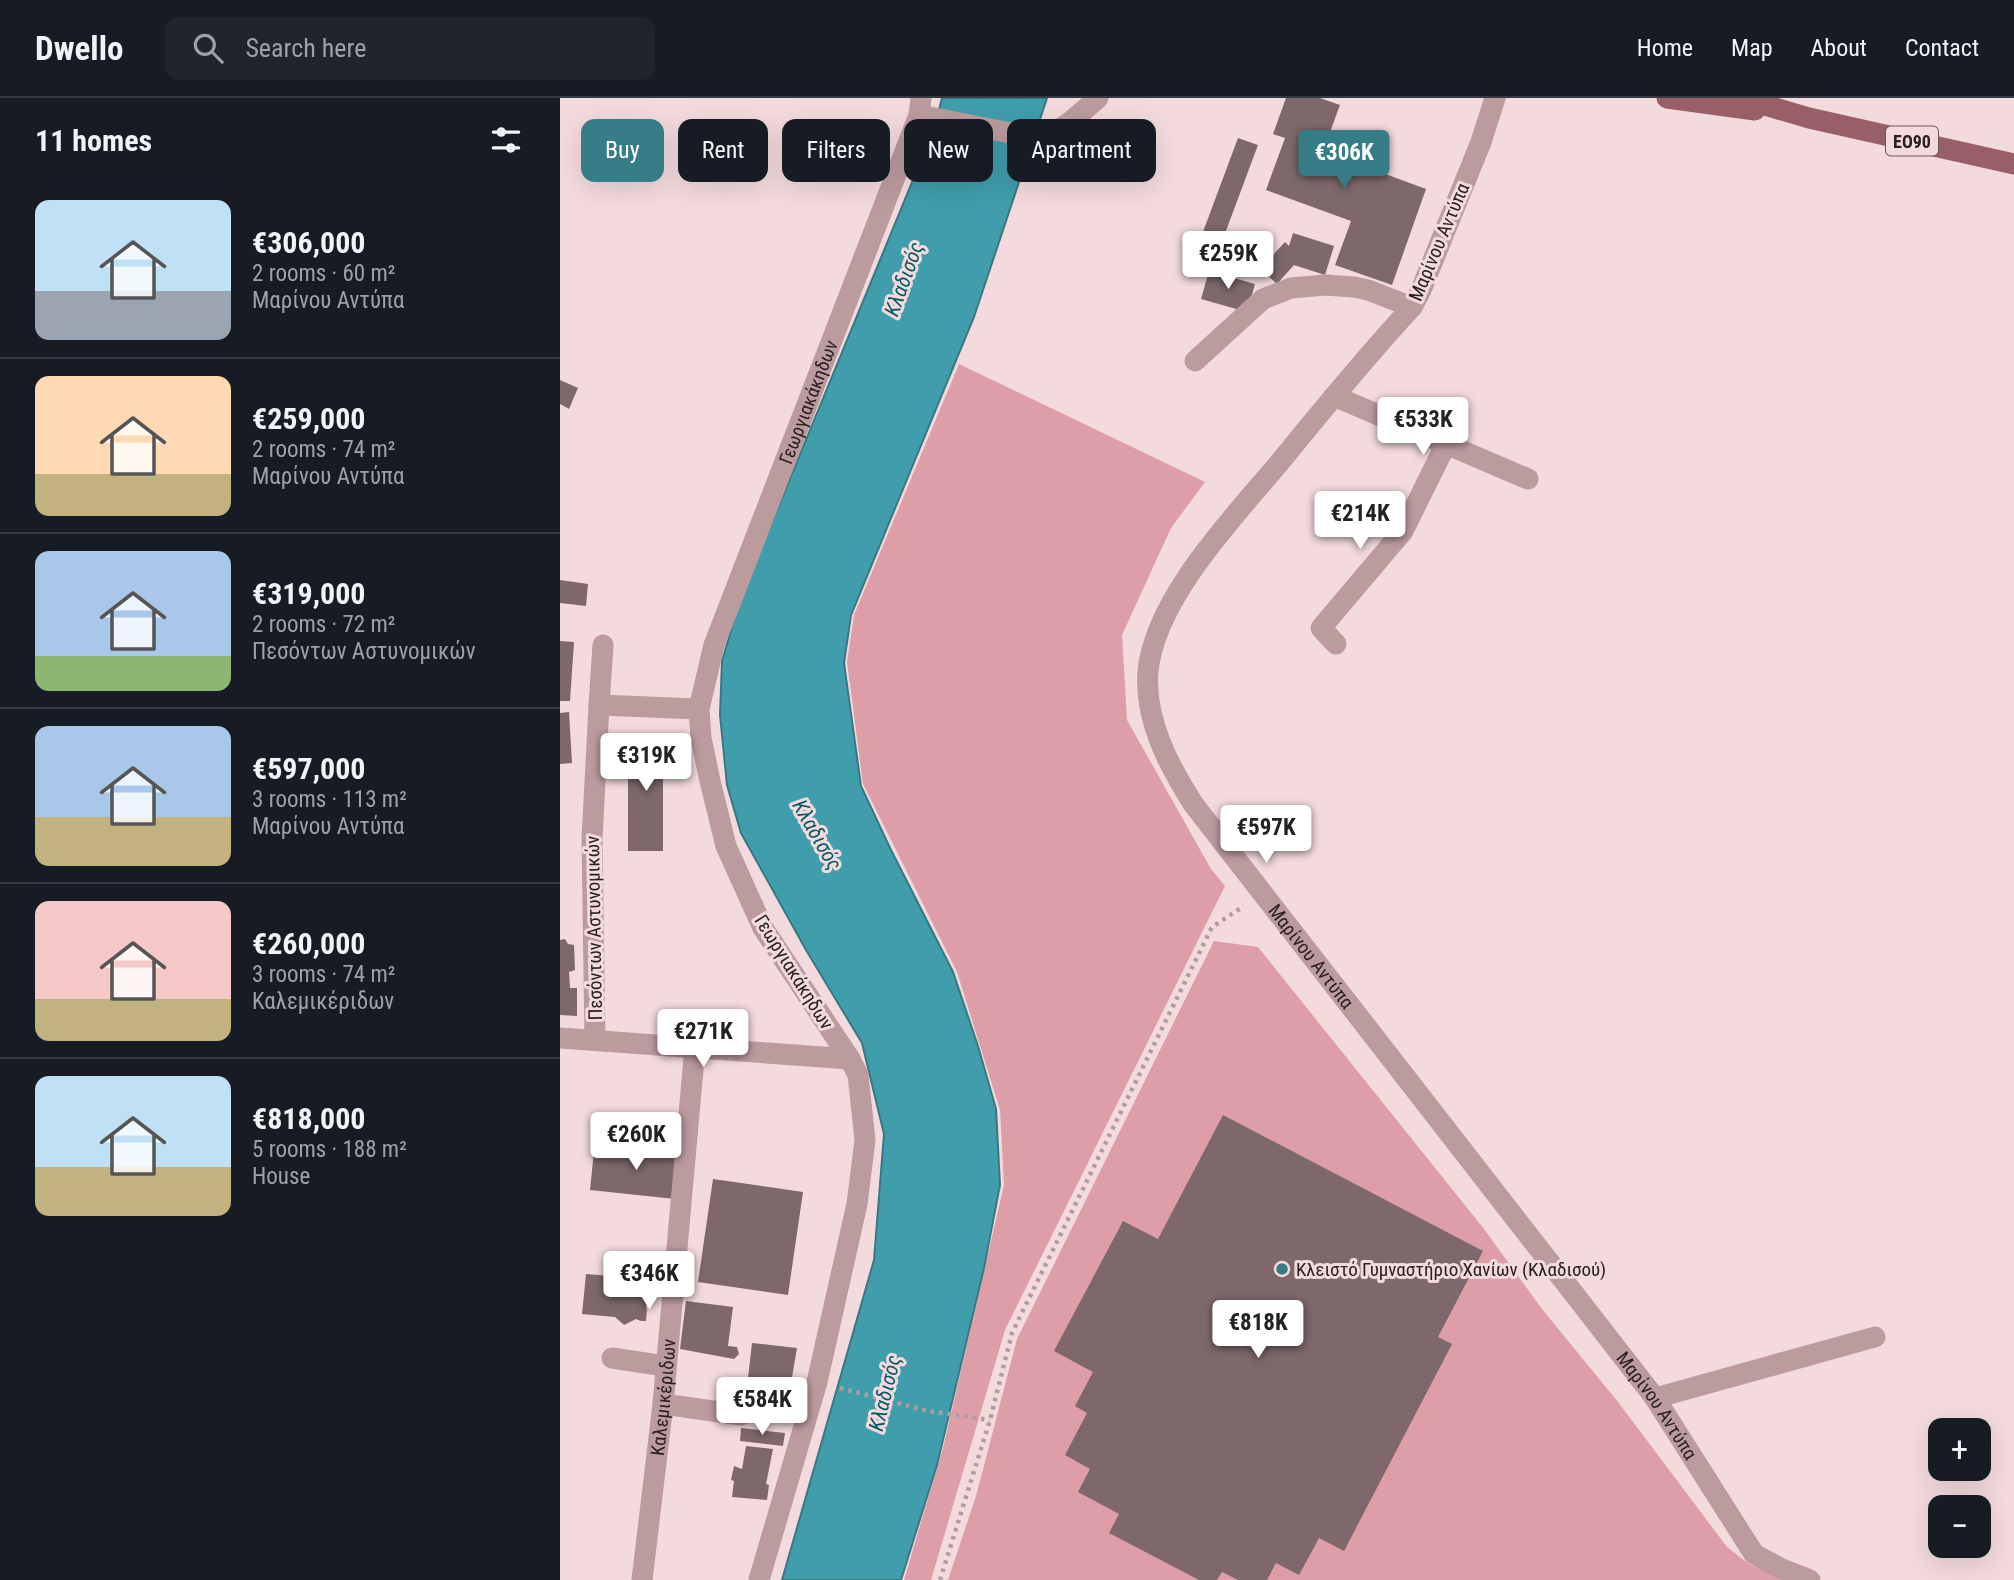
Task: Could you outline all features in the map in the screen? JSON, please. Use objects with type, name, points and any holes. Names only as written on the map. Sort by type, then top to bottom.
[{"type":"main road","name":"ΕΟ90","points":[[1667,98],[1809,118]]},
{"type":"main road","name":"ΕΟ90","points":[[1741,98],[1809,118],[2014,164]]},
{"type":"street","points":[[925,110],[1037,138],[1053,134],[1068,125],[1084,105],[1098,98]]},
{"type":"street","name":"Μαρίνου Αντύπα","points":[[1495,98],[1482,142],[1412,307],[1224,529],[1186,581],[1164,618],[1155,639],[1148,672],[1153,719],[1167,761],[1194,805],[1655,1398],[1754,1554],[1810,1580]]},
{"type":"street","name":"Γεωργιακάκηδων","points":[[760,1580],[817,1382],[857,1204],[865,1140],[858,1075],[763,928],[726,846],[703,748],[699,709],[713,645],[925,110]]},
{"type":"street","points":[[1195,361],[1263,299],[1291,288],[1325,285],[1354,287],[1412,307]]},
{"type":"street","points":[[1334,396],[1528,479]]},
{"type":"street","points":[[1336,644],[1321,628],[1403,531],[1446,444]]},
{"type":"street","name":"Πεσόντων Αστυνομικών","points":[[595,1040],[592,839],[603,645]]},
{"type":"street","points":[[599,705],[699,709]]},
{"type":"street","points":[[560,1038],[850,1059]]},
{"type":"street","name":"Καλεμικέριδων","points":[[642,1580],[663,1404],[695,1047]]},
{"type":"street","points":[[1655,1398],[1875,1337]]},
{"type":"street","points":[[612,1358],[665,1366]]},
{"type":"street","points":[[663,1404],[741,1415]]},
{"type":"path","points":[[940,1580],[990,1420],[1012,1333],[1212,927],[1262,893]]},
{"type":"path","points":[[817,1382],[928,1411],[990,1420]]},
{"type":"shaded area","points":[[959,364],[1205,482],[1171,528],[1122,635],[1127,720],[1211,869],[1225,886],[1005,1330],[931,1580],[904,1580],[943,1448],[1004,1185],[1000,1110],[957,972],[863,784],[847,662],[854,615]]},
{"type":"shaded area","name":"Κλειστό Γυμναστήριο Χανίων (Κλαδισού)","points":[[1214,941],[1258,947],[1484,1229],[1542,1309],[1618,1402],[1727,1547],[1749,1564],[1786,1580],[948,1580],[976,1496],[1017,1339]]},
{"type":"water","name":"Κλαδισός","points":[[942,98],[1047,98],[1040,119],[1007,119],[1007,182],[1019,182],[974,317],[851,615],[844,663],[861,786],[953,972],[996,1109],[1000,1185],[984,1268],[937,1465],[901,1580],[782,1580],[874,1260],[884,1134],[862,1043],[741,833],[727,785],[720,715],[722,661],[740,600],[912,182],[993,182],[993,119],[937,119]]},
{"type":"building","points":[[1286,98],[1320,98],[1340,105],[1323,151],[1426,189],[1392,285],[1335,265],[1351,221],[1266,190],[1285,138],[1273,134]]},
{"type":"building","points":[[1238,138],[1258,145],[1214,263],[1194,256]]},
{"type":"building","points":[[1293,233],[1334,246],[1325,275],[1294,265],[1277,284],[1260,269],[1285,242],[1289,246]]},
{"type":"building","points":[[1209,271],[1255,284],[1247,312],[1201,299]]},
{"type":"building","points":[[560,380],[578,388],[569,409],[560,404]]},
{"type":"building","points":[[560,580],[588,584],[586,606],[560,603]]},
{"type":"building","points":[[560,641],[574,642],[570,701],[560,701]]},
{"type":"building","points":[[569,712],[572,763],[560,764],[560,713]]},
{"type":"building","points":[[628,735],[663,735],[663,851],[628,851]]},
{"type":"building","points":[[565,939],[568,944],[574,945],[575,970],[569,972],[570,988],[577,988],[577,1016],[560,1015],[560,940]]},
{"type":"building","points":[[1223,1115],[1483,1251],[1438,1337],[1452,1344],[1344,1551],[1319,1538],[1299,1575],[1276,1563],[1267,1580],[1238,1580],[1222,1572],[1217,1580],[1199,1580],[1109,1533],[1119,1514],[1078,1492],[1090,1469],[1065,1455],[1087,1413],[1075,1406],[1093,1372],[1054,1351],[1123,1221],[1158,1239]]},
{"type":"building","points":[[605,1146],[635,1148],[634,1156],[637,1156],[637,1149],[654,1150],[654,1147],[681,1150],[675,1199],[590,1190],[594,1151],[604,1152]]},
{"type":"building","points":[[713,1179],[803,1192],[788,1295],[698,1282]]},
{"type":"building","points":[[614,1257],[653,1261],[646,1321],[636,1319],[624,1325],[615,1317],[582,1314],[586,1274],[611,1276]]},
{"type":"building","points":[[686,1301],[733,1307],[728,1346],[737,1347],[739,1354],[734,1359],[680,1349]]},
{"type":"building","points":[[752,1343],[797,1348],[791,1383],[748,1378]]},
{"type":"building","points":[[741,1428],[785,1433],[783,1446],[740,1441]]},
{"type":"building","points":[[746,1446],[773,1449],[766,1484],[769,1485],[767,1500],[732,1497],[734,1466],[742,1469]]},
{"type":"place","name":"Κλειστό Γυμναστήριο Χανίων (Κλαδισού)","points":[[1282,1269]]}]
